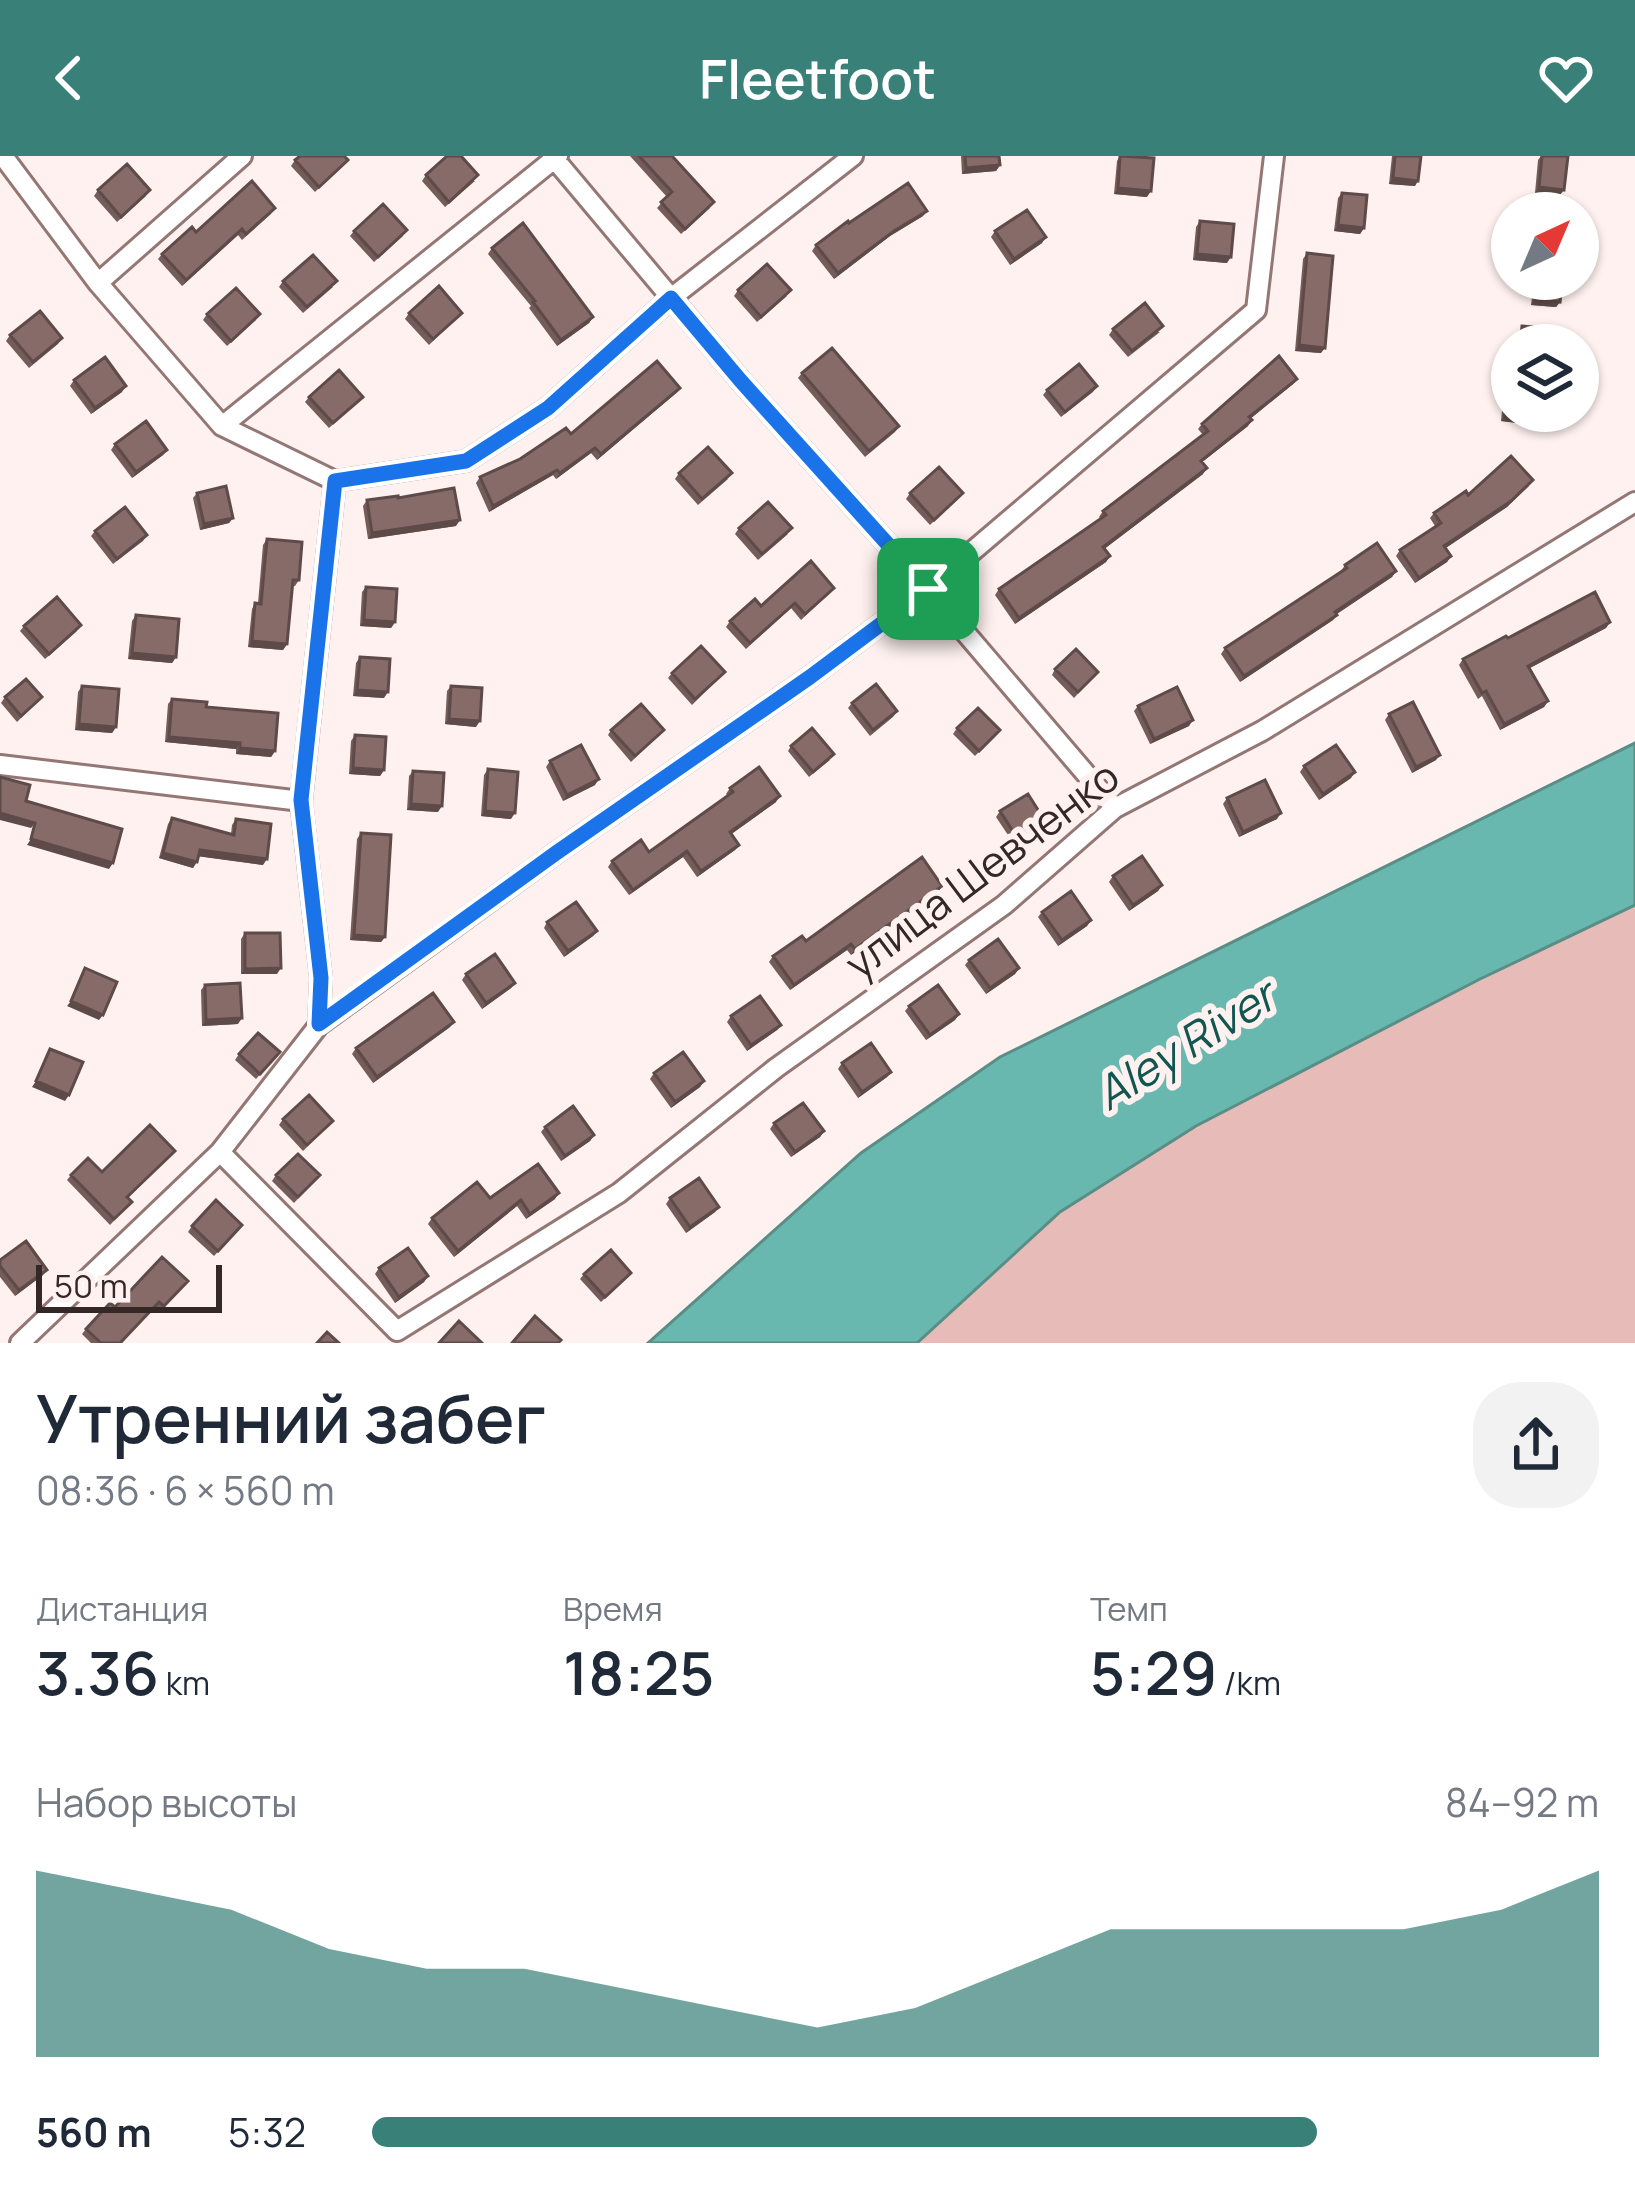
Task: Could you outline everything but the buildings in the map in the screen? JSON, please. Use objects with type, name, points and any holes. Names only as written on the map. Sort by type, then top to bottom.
[{"type":"street","points":[[3,156],[98,283],[222,426],[335,481],[466,461],[548,408],[671,298],[853,156]]},
{"type":"street","points":[[98,283],[242,156]]},
{"type":"street","points":[[319,1024],[928,589],[1256,310],[1274,156]]},
{"type":"street","points":[[222,426],[555,157],[740,380],[928,589],[1115,808]]},
{"type":"street","points":[[20,1343],[220,1152],[317,1030],[321,978],[301,800],[335,481]]},
{"type":"street","name":"улица Шевченко","points":[[220,1152],[397,1331],[619,1193],[776,1068],[1004,905],[1115,808],[1262,730],[1635,502]]},
{"type":"street","points":[[0,764],[301,800]]},
{"type":"shaded area","points":[[1635,906],[1635,1343],[917,1343],[1060,1212],[1196,1126],[1480,979]]},
{"type":"water","name":"Aley River","points":[[1635,743],[1635,905],[1196,1126],[1060,1212],[917,1343],[648,1343],[861,1153],[1000,1057]]},
{"type":"route","points":[[671,298],[928,589],[319,1024],[321,978],[301,800],[335,481],[466,461],[548,408],[671,298]]}]
